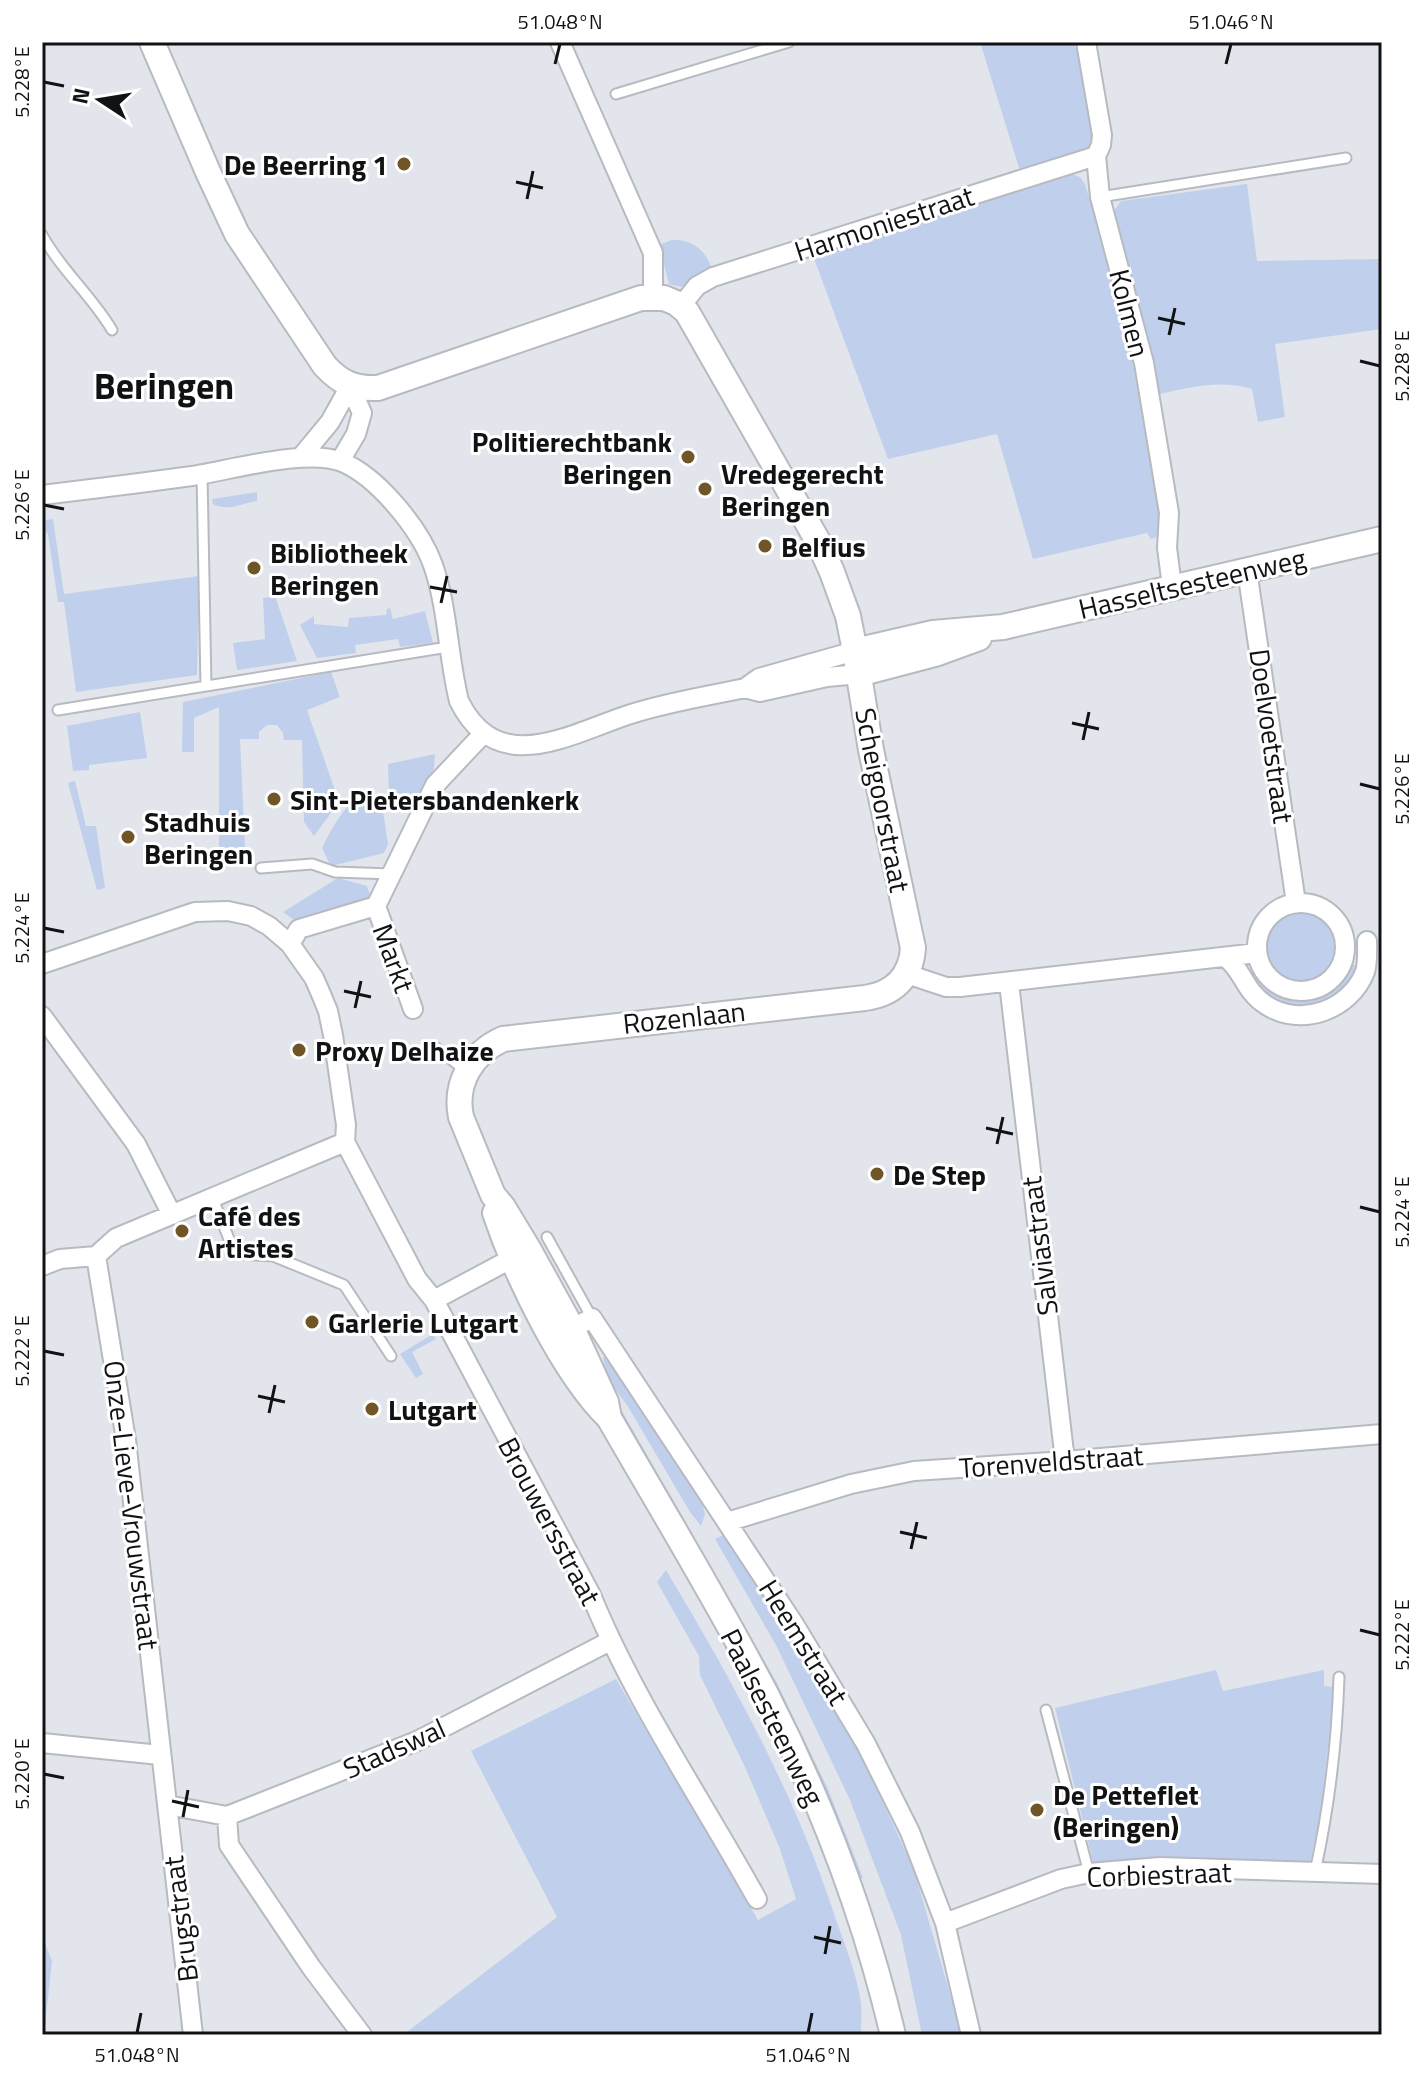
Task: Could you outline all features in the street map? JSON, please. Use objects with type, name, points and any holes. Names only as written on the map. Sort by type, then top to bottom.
[{"type":"street","points":[[152,42],[237,234],[325,366],[350,386],[362,413],[356,434],[340,461]]},
{"type":"street","points":[[560,42],[653,253],[653,297]]},
{"type":"street","name":"Kolmen","points":[[1086,42],[1102,135],[1096,156],[1100,197],[1144,363],[1169,513],[1167,548],[1172,586]]},
{"type":"street","name":"Harmoniestraat","points":[[681,306],[697,286],[713,277],[1096,156]]},
{"type":"street","points":[[350,386],[378,388],[641,298],[670,300],[681,306]]},
{"type":"street","name":"Scheigoorstraat","points":[[681,306],[710,350],[819,543],[848,616],[871,750],[909,926],[912,961],[907,974]]},
{"type":"street","points":[[301,457],[330,422],[350,386]]},
{"type":"street","points":[[42,495],[202,474],[301,457],[340,461],[391,499],[420,537],[439,588],[459,701],[465,714],[483,734]]},
{"type":"street","name":"Hasseltsesteenweg","points":[[483,734],[503,744],[528,746],[589,731],[632,713],[745,688],[759,678],[857,662],[933,633],[1003,627],[1382,539]]},
{"type":"street","name":"Doelvoetstraat","points":[[1247,570],[1296,903]]},
{"type":"street","name":"Markt","points":[[413,1009],[376,906],[435,785],[483,734]]},
{"type":"street","points":[[1296,903],[1308,903],[1329,912],[1343,932],[1346,943],[1345,957],[1331,980],[1306,992],[1280,986],[1261,967],[1257,953],[1257,939],[1262,926],[1282,907],[1296,903]]},
{"type":"street","name":"Markt","points":[[290,944],[299,929],[376,906]]},
{"type":"street","points":[[42,964],[195,912],[213,910],[251,916],[290,944],[314,978],[332,1027],[346,1125],[345,1142],[116,1238],[96,1256],[60,1259],[42,1266]]},
{"type":"street","points":[[1226,958],[1236,967],[1245,986],[1263,1003],[1281,1013],[1315,1014],[1341,1004],[1353,993],[1366,968],[1375,940],[1346,943]]},
{"type":"street","points":[[907,974],[946,987],[1009,983],[1257,953]]},
{"type":"street","name":"Rozenlaan","points":[[466,1072],[481,1051],[503,1039],[877,996],[898,985],[907,974]]},
{"type":"street","name":"Salviastraat","points":[[1009,983],[1065,1461]]},
{"type":"street","points":[[42,1016],[136,1144],[172,1215]]},
{"type":"street","name":"Paalsesteenweg","points":[[466,1072],[459,1095],[461,1117],[493,1195],[529,1249],[573,1328],[595,1404],[609,1418],[766,1694],[814,1796],[845,1876],[893,2035]]},
{"type":"street","name":"Brouwersstraat","points":[[345,1142],[417,1279],[434,1300],[591,1595],[610,1641],[680,1769],[757,1899]]},
{"type":"street","points":[[434,1300],[529,1249]]},
{"type":"street","name":"Onze-Lieve-Vrouwstraat","points":[[96,1256],[128,1455],[160,1755]]},
{"type":"street","name":"Heemstraat","points":[[573,1328],[727,1522],[794,1624],[866,1744],[910,1832],[945,1923],[971,2035]]},
{"type":"street","name":"Torenveldstraat","points":[[727,1522],[851,1484],[914,1471],[1382,1434]]},
{"type":"street","name":"Stadswal","points":[[227,1816],[417,1741],[610,1641]]},
{"type":"street","points":[[42,1743],[160,1755]]},
{"type":"street","name":"Brugstraat","points":[[160,1755],[193,2035]]},
{"type":"street","points":[[167,1805],[227,1816],[229,1845],[311,1967],[362,2035]]},
{"type":"street","name":"Corbiestraat","points":[[945,1923],[1061,1879],[1089,1873],[1160,1867],[1382,1874]]},
{"type":"lane","points":[[616,94],[789,42]]},
{"type":"lane","points":[[1100,197],[1346,158]]},
{"type":"lane","points":[[42,235],[55,259],[93,301],[112,330]]},
{"type":"lane","points":[[202,474],[206,686]]},
{"type":"lane","points":[[58,710],[448,647]]},
{"type":"lane","points":[[261,868],[312,864],[335,872],[392,874]]},
{"type":"lane","points":[[434,1046],[466,1072]]},
{"type":"lane","points":[[213,1199],[235,1254],[273,1256],[344,1285],[391,1356]]},
{"type":"lane","points":[[1315,1873],[1332,1765],[1339,1677]]},
{"type":"lane","points":[[1046,1710],[1089,1873]]},
{"type":"shaded area","points":[[980,42],[1073,42],[1087,93],[1090,145],[1083,151],[1020,171]]},
{"type":"shaded area","points":[[1072,174],[1080,177],[1085,184],[1137,363],[1164,519],[1160,536],[1151,539],[1147,533],[1033,559],[997,434],[888,459],[812,253]]},
{"type":"shaded area","points":[[1247,184],[1257,261],[1382,259],[1382,329],[1275,344],[1285,417],[1258,422],[1252,389],[1216,385],[1155,395],[1113,212],[1121,201]]},
{"type":"shaded area","points":[[672,240],[693,244],[707,258],[713,272],[681,287],[669,284],[659,245]]},
{"type":"shaded area","points":[[257,492],[257,501],[230,507],[213,504],[212,499]]},
{"type":"shaded area","points":[[53,519],[64,594],[199,576],[197,675],[76,692],[64,602],[58,602],[45,530],[46,520]]},
{"type":"shaded area","points":[[275,596],[297,661],[237,670],[233,643],[265,639],[263,598]]},
{"type":"shaded area","points":[[390,608],[393,619],[425,611],[433,643],[400,647],[398,639],[355,645],[356,653],[317,658],[300,625],[314,616],[314,624],[348,627],[349,618],[386,615]]},
{"type":"shaded area","points":[[331,672],[340,697],[307,710],[339,802],[314,836],[304,822],[302,740],[284,740],[277,725],[267,725],[259,732],[259,739],[240,739],[245,849],[252,849],[252,859],[219,869],[219,707],[194,718],[194,752],[182,752],[183,702]]},
{"type":"shaded area","points":[[140,712],[147,758],[89,765],[89,770],[73,771],[67,726]]},
{"type":"shaded area","points":[[435,754],[433,777],[407,805],[389,795],[388,764]]},
{"type":"shaded area","points":[[75,781],[86,826],[96,826],[105,888],[97,890],[68,783]]},
{"type":"shaded area","points":[[382,805],[388,844],[384,853],[331,866],[322,848],[344,810],[348,806]]},
{"type":"shaded area","points":[[338,878],[367,886],[371,898],[294,920],[283,912]]},
{"type":"shaded area","points":[[1302,913],[1327,923],[1337,948],[1327,973],[1302,983],[1277,973],[1267,948],[1277,923]]},
{"type":"shaded area","points":[[1352,965],[1356,969],[1335,996],[1308,1006],[1279,1000],[1252,979],[1257,976],[1282,995],[1308,999],[1333,989]]},
{"type":"shaded area","points":[[433,1334],[436,1339],[412,1352],[423,1374],[416,1378],[400,1354]]},
{"type":"shaded area","points":[[605,1356],[612,1361],[702,1502],[705,1514],[701,1526],[627,1405],[608,1380]]},
{"type":"shaded area","points":[[622,1411],[777,1683],[828,1789],[863,1878],[859,1879],[618,1413]]},
{"type":"shaded area","points":[[725,1534],[850,1731],[914,1870],[962,2035],[922,2035],[901,1935],[850,1800],[777,1647],[715,1539]]},
{"type":"shaded area","points":[[666,1570],[758,1733],[797,1818],[852,1966],[861,2004],[861,2035],[403,2035],[557,1917],[471,1751],[616,1679],[758,1920],[796,1899],[780,1849],[745,1767],[700,1675],[699,1656],[657,1582]]},
{"type":"shaded area","points":[[1216,1670],[1223,1691],[1324,1670],[1324,1686],[1334,1687],[1321,1813],[1310,1863],[1168,1859],[1093,1862],[1055,1708]]},
{"type":"shaded area","points":[[42,1936],[52,1961],[44,2035],[42,2035]]},
{"type":"place","name":"De Beerring 1","points":[[404,164]]},
{"type":"place","name":"Politierechtbank Beringen","points":[[688,457]]},
{"type":"place","name":"Vredegerecht Beringen","points":[[705,489]]},
{"type":"place","name":"Belfius","points":[[765,546]]},
{"type":"place","name":"Bibliotheek Beringen","points":[[254,568]]},
{"type":"place","name":"Sint-Pietersbandenkerk","points":[[274,799]]},
{"type":"place","name":"Stadhuis Beringen","points":[[128,837]]},
{"type":"place","name":"Proxy Delhaize","points":[[299,1050]]},
{"type":"place","name":"De Step","points":[[877,1174]]},
{"type":"place","name":"Café des Artistes","points":[[182,1231]]},
{"type":"place","name":"Garlerie Lutgart","points":[[312,1322]]},
{"type":"place","name":"Lutgart","points":[[372,1409]]},
{"type":"place","name":"De Petteflet (Beringen)","points":[[1037,1810]]},
{"type":"district","name":"Beringen","points":[[164,385]]}]
